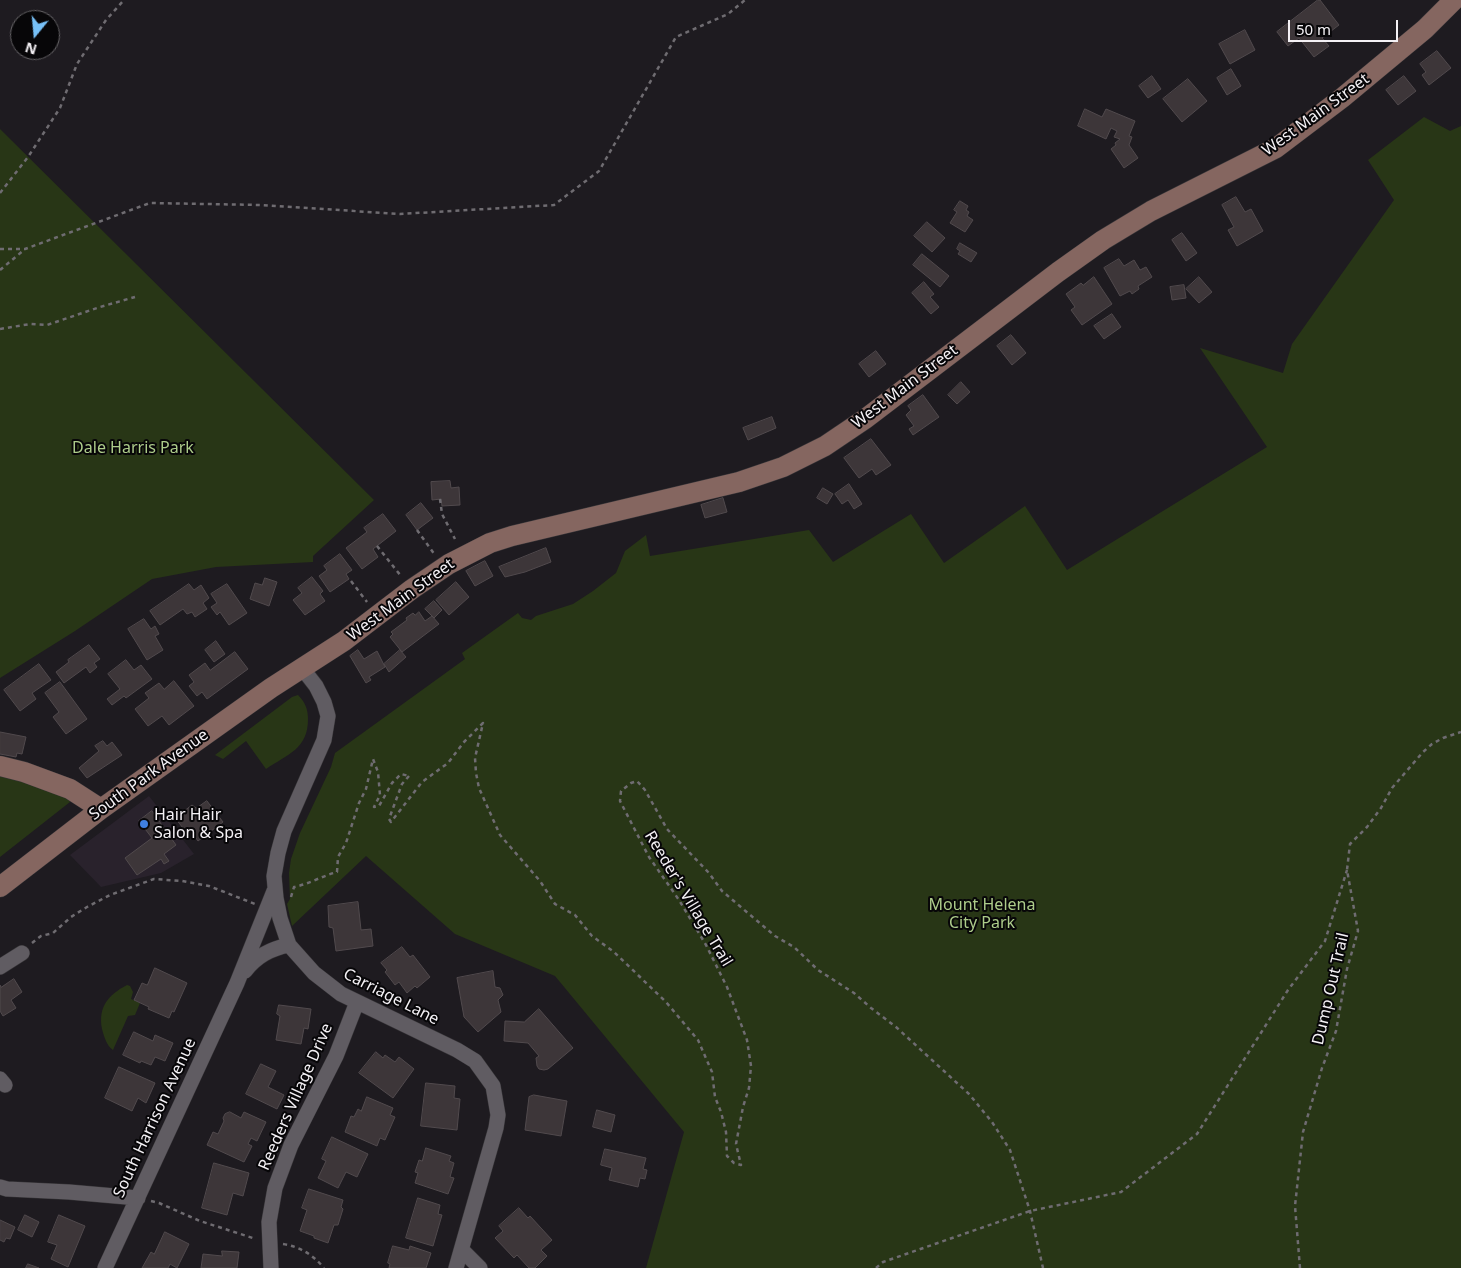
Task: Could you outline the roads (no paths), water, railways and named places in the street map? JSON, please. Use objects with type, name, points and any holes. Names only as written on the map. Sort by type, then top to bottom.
[{"type":"street","name":"West Main Street","points":[[302,668],[344,641],[412,589],[449,564],[490,543],[739,482],[783,467],[825,446],[865,419],[1103,240],[1151,212],[1276,148],[1342,98],[1426,30],[1454,0]]},
{"type":"street","name":"South Park Avenue","points":[[0,887],[101,809],[302,668]]},
{"type":"street","name":"Carriage Lane","points":[[302,668],[316,686],[328,716],[324,740],[282,838],[278,853],[274,876],[280,918],[289,945],[314,973],[341,994],[457,1050],[475,1061],[493,1086],[498,1115],[496,1128],[456,1268]]},
{"type":"street","points":[[0,766],[24,772],[70,789],[101,809]]},
{"type":"street","name":"South Harrison Avenue","points":[[105,1268],[237,983],[275,889]]},
{"type":"street","name":"South Harrison Avenue","points":[[237,983],[251,964],[260,956],[272,949],[289,945]]},
{"type":"street","points":[[0,967],[22,953]]},
{"type":"street","name":"Reeders Village Drive","points":[[270,1268],[269,1222],[272,1196],[291,1145],[336,1056],[357,1002]]},
{"type":"street","points":[[0,1187],[7,1190],[69,1192],[138,1198]]},
{"type":"street","points":[[462,1250],[480,1268]]},
{"type":"place","name":"Hair Hair Salon & Spa","points":[[144,824]]},
{"type":"park label","name":"Dale Harris Park","points":[[133,448]]},
{"type":"park label","name":"Mount Helena City Park","points":[[982,914]]}]
